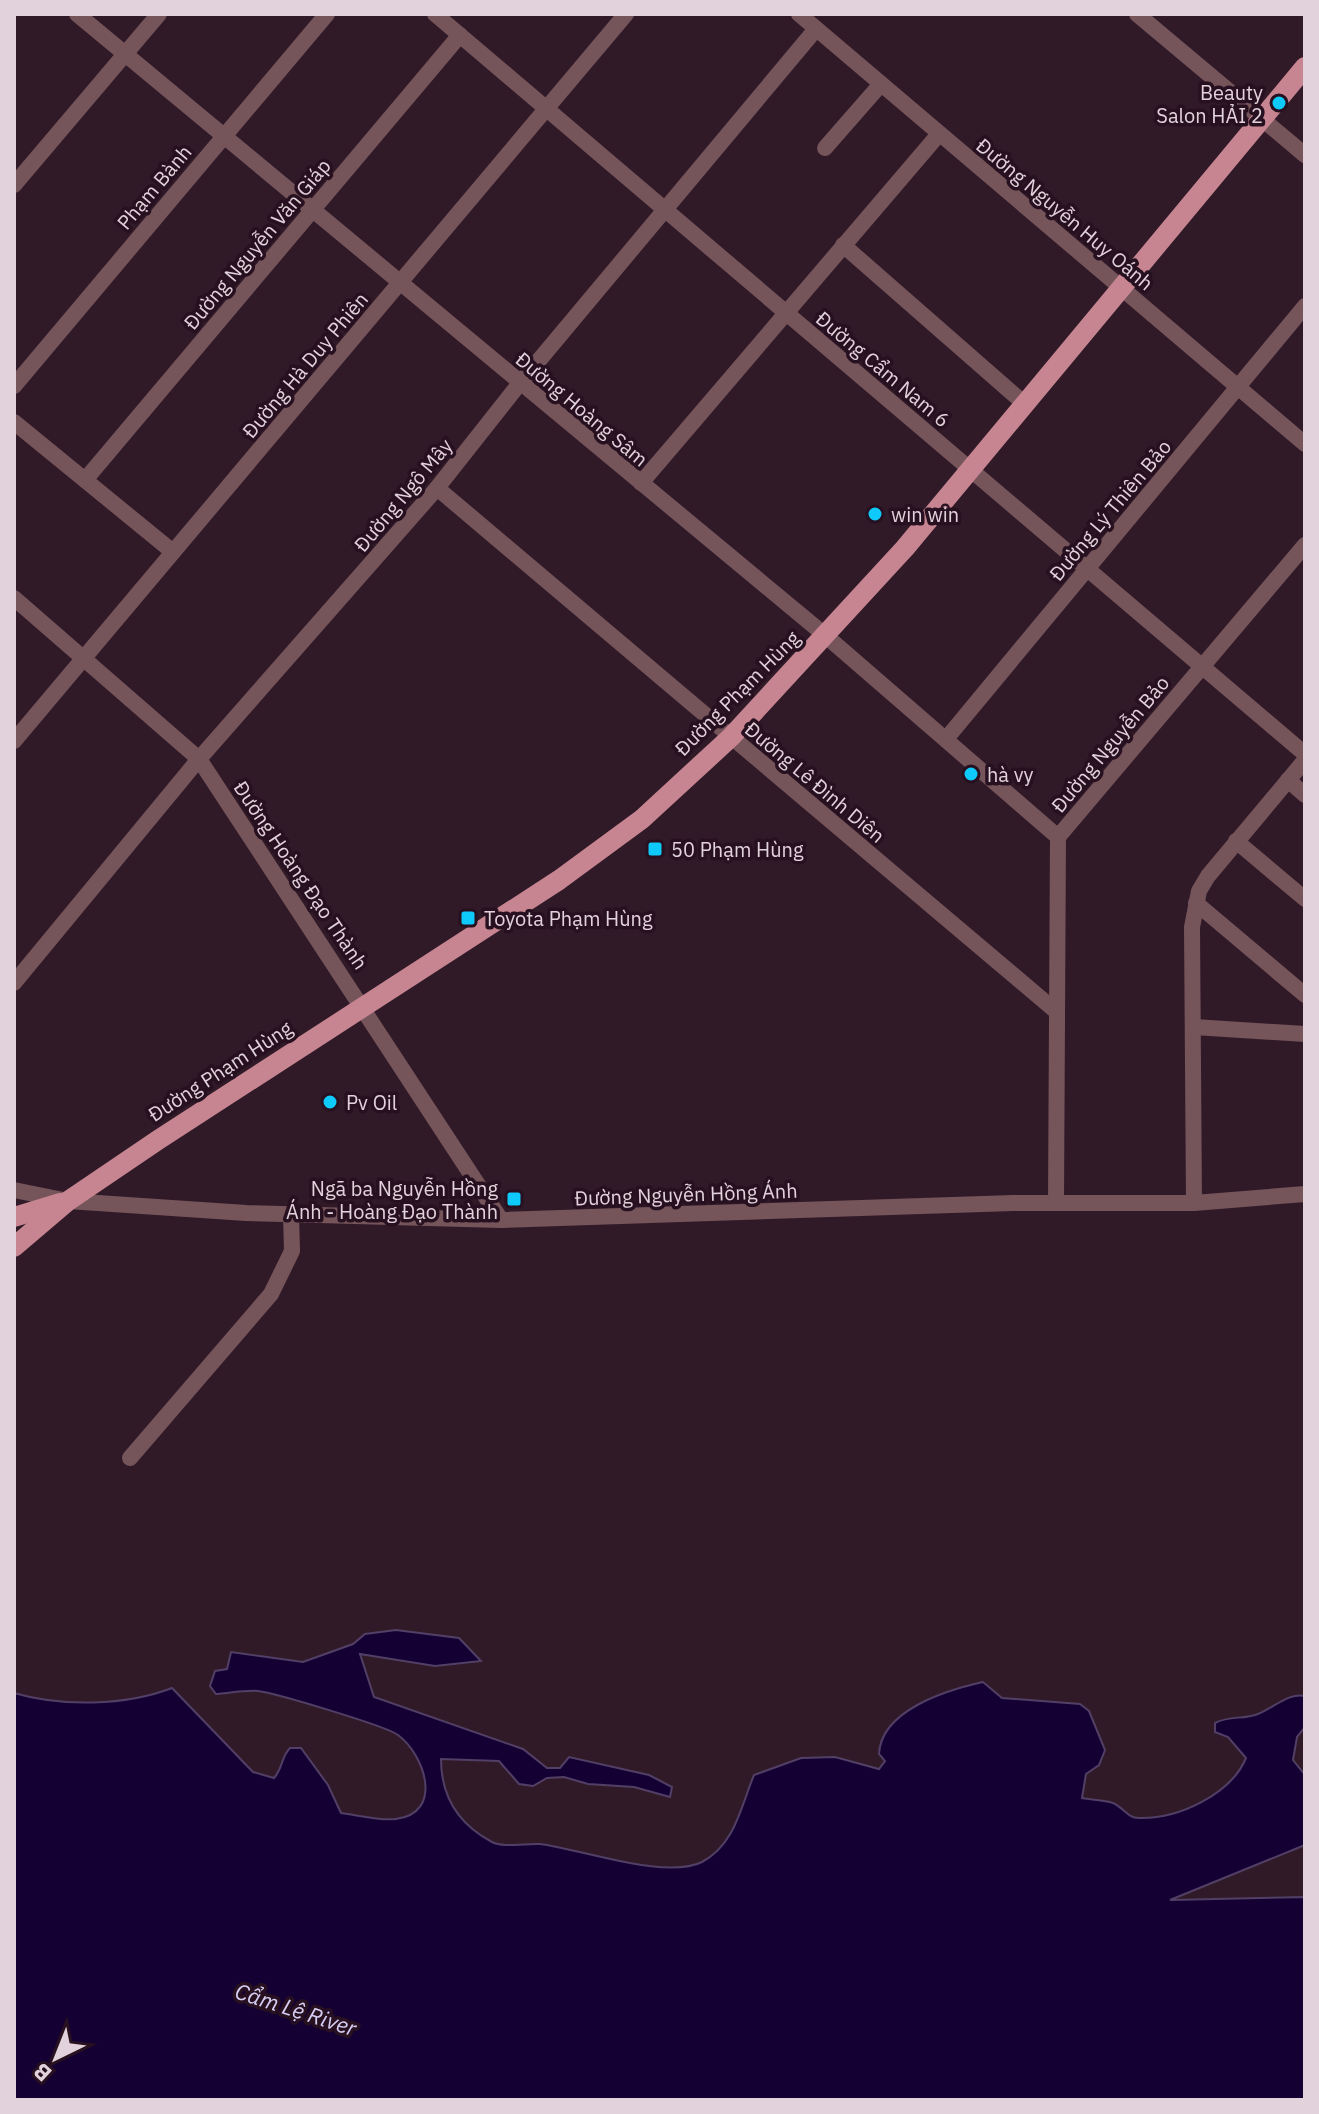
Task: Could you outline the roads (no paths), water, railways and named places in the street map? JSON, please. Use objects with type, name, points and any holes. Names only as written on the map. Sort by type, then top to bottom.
[{"type":"main road","name":"Đường Phạm Hùng","points":[[14,1247],[68,1201],[600,851],[642,819],[731,737],[826,636],[1123,290],[1305,67]]},
{"type":"main road","name":"Đường Phạm Hùng","points":[[14,1217],[68,1201]]},
{"type":"street","name":"Đường Hoàng Sâm","points":[[77,14],[826,636],[1058,837]]},
{"type":"street","points":[[14,185],[159,14]]},
{"type":"street","name":"Phạm Bành","points":[[14,386],[327,14]]},
{"type":"street","name":"Đường Cẩm Nam 6","points":[[435,14],[1305,757]]},
{"type":"street","name":"Đường Hà Duy Phiên","points":[[14,741],[626,14]]},
{"type":"street","name":"Đường Nguyễn Huy Oánh","points":[[799,14],[1305,444]]},
{"type":"street","points":[[1140,15],[1305,155]]},
{"type":"street","name":"Đường Ngô Mây","points":[[14,983],[199,759],[437,488],[520,383],[816,29]]},
{"type":"street","name":"Đường Nguyễn Văn Giáp","points":[[85,480],[460,35]]},
{"type":"street","points":[[825,148],[881,84]]},
{"type":"street","points":[[641,483],[939,134]]},
{"type":"street","points":[[843,245],[1026,405]]},
{"type":"street","name":"Đường Lý Thiên Bảo","points":[[946,739],[1305,306]]},
{"type":"street","points":[[14,422],[173,552]]},
{"type":"street","name":"Đường Lê Đình Diên","points":[[437,488],[1057,1012]]},
{"type":"street","name":"Đường Nguyễn Bảo","points":[[1056,1203],[1058,837],[1305,545]]},
{"type":"street","name":"Đường Hoàng Đạo Thành","points":[[14,598],[85,656],[199,759],[364,1005],[501,1220]]},
{"type":"street","points":[[1194,1203],[1192,927],[1196,903],[1208,876],[1305,757]]},
{"type":"street","points":[[1288,780],[1305,795]]},
{"type":"street","points":[[1236,841],[1305,899]]},
{"type":"street","points":[[1196,903],[1305,995]]},
{"type":"street","points":[[1194,1027],[1305,1034]]},
{"type":"street","name":"Đường Nguyễn Hồng Ánh","points":[[14,1190],[68,1201],[291,1214],[501,1220],[1056,1203],[1194,1203],[1305,1194]]},
{"type":"street","points":[[130,1458],[271,1294],[292,1251],[291,1214]]},
{"type":"water","name":"Cẩm Lệ River","points":[[396,1630],[459,1638],[481,1661],[435,1666],[360,1654],[374,1697],[523,1749],[547,1768],[560,1768],[569,1757],[649,1775],[672,1787],[670,1797],[634,1787],[588,1784],[564,1777],[547,1778],[533,1786],[519,1784],[499,1761],[441,1759],[448,1797],[470,1827],[497,1844],[540,1844],[645,1866],[686,1867],[713,1855],[736,1824],[754,1775],[801,1758],[835,1757],[879,1769],[885,1761],[879,1754],[883,1739],[891,1725],[903,1714],[935,1697],[983,1682],[1002,1698],[1080,1704],[1089,1711],[1105,1750],[1099,1765],[1086,1774],[1082,1798],[1113,1803],[1139,1818],[1170,1814],[1202,1802],[1229,1783],[1239,1771],[1246,1758],[1228,1737],[1215,1732],[1215,1723],[1252,1716],[1287,1698],[1305,1696],[1305,1727],[1297,1737],[1293,1760],[1305,1775],[1305,1845],[1170,1900],[1305,1897],[1305,2100],[14,2100],[14,1693],[52,1701],[93,1702],[134,1698],[172,1688],[253,1772],[274,1778],[290,1748],[301,1748],[328,1785],[341,1813],[396,1819],[411,1814],[420,1806],[425,1795],[422,1769],[408,1744],[398,1735],[285,1697],[258,1691],[216,1694],[210,1686],[215,1671],[227,1669],[231,1652],[303,1662],[353,1644],[365,1634]]},
{"type":"place","name":"Beauty Salon HẢI 2","points":[[1279,103]]},
{"type":"place","name":"win win","points":[[875,514]]},
{"type":"place","name":"hà vy","points":[[971,774]]},
{"type":"place","name":"50 Phạm Hùng","points":[[655,849]]},
{"type":"place","name":"Toyota Phạm Hùng","points":[[468,918]]},
{"type":"place","name":"Pv Oil","points":[[330,1102]]},
{"type":"place","name":"Ngã ba Nguyễn Hồng Ánh - Hoàng Đạo Thành","points":[[514,1199]]}]
